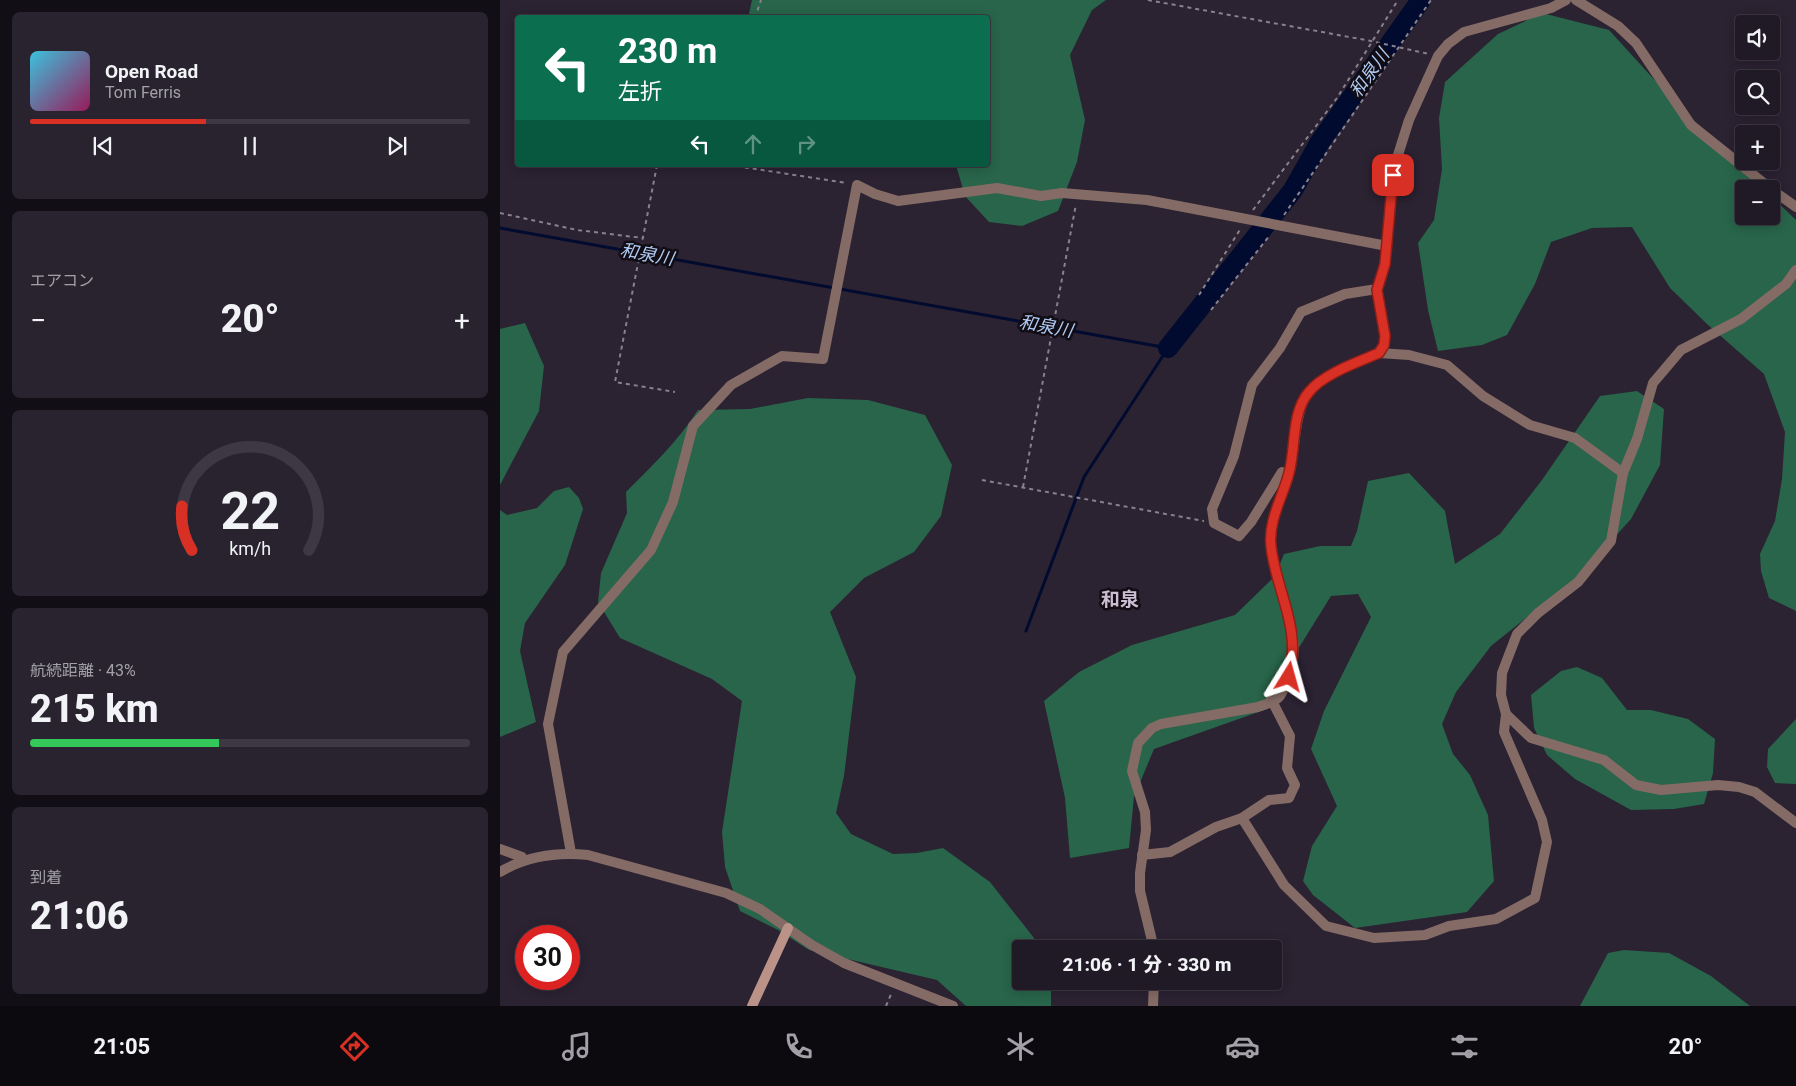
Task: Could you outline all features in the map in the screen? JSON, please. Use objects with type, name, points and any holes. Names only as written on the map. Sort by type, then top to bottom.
[{"type":"street","points":[[1379,353],[1384,345],[1385,336],[1377,290],[1387,246],[1393,175],[1409,120],[1438,56],[1448,44],[1464,32],[1551,8],[1566,0]]},
{"type":"street","points":[[1576,0],[1618,26],[1636,43],[1691,125],[1760,180]]},
{"type":"street","points":[[571,853],[548,724],[563,652],[651,550],[674,502],[693,426],[731,384],[782,356],[823,359],[857,185],[874,194],[898,201],[997,188],[1041,196],[1062,193],[1147,200],[1387,246]]},
{"type":"street","points":[[1780,195],[1796,207]]},
{"type":"street","points":[[1242,818],[1284,885],[1326,926],[1374,938],[1425,936],[1449,926],[1496,919],[1535,898],[1547,842],[1542,820],[1504,732],[1506,714],[1501,695],[1502,672],[1517,634],[1538,613],[1578,582],[1611,541],[1623,473],[1637,439],[1653,383],[1658,376],[1681,350],[1741,319],[1786,284],[1796,270]]},
{"type":"street","points":[[1282,472],[1251,522],[1239,536],[1214,523],[1212,509],[1234,456],[1252,384],[1280,348],[1301,312],[1345,294],[1377,290]]},
{"type":"street","points":[[1152,940],[1140,891],[1146,820],[1132,771],[1134,752],[1146,734],[1160,724],[1249,708],[1272,700],[1279,697],[1289,677],[1293,649],[1285,597],[1272,556],[1271,527],[1290,471],[1302,404],[1316,384],[1379,353],[1410,355],[1447,365],[1483,396],[1530,425],[1575,438],[1623,473]]},
{"type":"street","points":[[1142,855],[1170,852],[1216,826],[1242,818],[1269,800],[1289,798],[1294,786],[1287,768],[1290,736],[1272,700]]},
{"type":"street","points":[[1506,714],[1531,738],[1604,760],[1636,785],[1661,790],[1718,785],[1739,787],[1755,792],[1796,823]]},
{"type":"street","points":[[500,849],[522,857]]},
{"type":"street","points":[[500,872],[527,860],[571,853],[588,855],[726,893],[760,910],[812,945],[844,963],[953,1006]]},
{"type":"street","points":[[752,1006],[788,928]]},
{"type":"street","points":[[1153,1006],[1154,990]]},
{"type":"path","points":[[756,15],[761,0]]},
{"type":"path","points":[[1148,0],[1371,41],[1438,56]]},
{"type":"path","points":[[1199,295],[1247,218],[1337,98],[1398,0]]},
{"type":"path","points":[[1211,310],[1278,224],[1431,0]]},
{"type":"path","points":[[657,167],[615,382],[675,392]]},
{"type":"path","points":[[742,167],[857,185]]},
{"type":"path","points":[[1023,487],[1078,194]]},
{"type":"path","points":[[500,213],[577,230],[643,238]]},
{"type":"path","points":[[982,480],[1214,523]]},
{"type":"path","points":[[886,1006],[896,984]]},
{"type":"green space","points":[[752,0],[1106,0],[1092,10],[1070,55],[1085,120],[1077,162],[1058,211],[1022,226],[989,222],[965,196],[957,167],[990,167],[990,15],[749,15]]},
{"type":"green space","points":[[1542,13],[1609,30],[1671,98],[1735,161],[1735,170],[1745,170],[1755,180],[1735,180],[1735,225],[1780,225],[1780,205],[1796,220],[1796,611],[1769,598],[1761,571],[1760,554],[1775,521],[1782,479],[1785,432],[1764,374],[1707,324],[1670,288],[1632,227],[1592,228],[1551,242],[1535,284],[1507,335],[1482,345],[1438,351],[1428,310],[1418,243],[1434,220],[1442,169],[1439,118],[1445,82],[1498,34]]},
{"type":"green space","points":[[525,323],[544,366],[539,411],[500,485],[500,329]]},
{"type":"green space","points":[[1637,391],[1664,409],[1660,465],[1631,519],[1581,574],[1491,646],[1456,692],[1442,724],[1453,754],[1470,775],[1488,815],[1494,881],[1467,912],[1355,928],[1313,895],[1303,881],[1312,846],[1337,806],[1311,749],[1324,711],[1371,617],[1358,594],[1331,596],[1282,675],[1267,709],[1154,749],[1134,797],[1129,848],[1070,858],[1065,798],[1044,701],[1079,672],[1132,645],[1235,615],[1275,576],[1284,554],[1320,546],[1351,546],[1357,531],[1368,481],[1409,473],[1445,511],[1455,564],[1500,534],[1542,480],[1600,396]]},
{"type":"green space","points":[[808,398],[868,400],[925,415],[952,465],[941,516],[914,552],[864,578],[830,612],[856,677],[844,776],[836,813],[851,834],[893,854],[917,853],[943,848],[990,882],[1035,940],[1012,940],[1012,990],[1051,990],[1051,1006],[966,1006],[937,980],[809,950],[778,930],[740,911],[725,867],[722,832],[742,701],[712,679],[620,638],[598,602],[601,573],[627,513],[626,492],[673,443],[698,410],[750,409]]},
{"type":"green space","points":[[569,487],[579,498],[583,509],[565,565],[525,623],[520,651],[536,722],[500,737],[500,510],[507,515],[537,508],[554,491]]},
{"type":"green space","points":[[1577,667],[1602,678],[1627,710],[1651,710],[1688,719],[1715,739],[1713,773],[1704,804],[1674,809],[1631,810],[1575,779],[1547,755],[1534,728],[1531,695],[1561,671]]},
{"type":"green space","points":[[1796,719],[1796,784],[1775,783],[1767,767],[1768,749]]},
{"type":"green space","points":[[1624,950],[1669,953],[1711,976],[1750,1006],[1580,1006],[1608,953]]},
{"type":"waterway","name":"和泉川","points":[[1168,348],[1293,190],[1320,142],[1421,0]]},
{"type":"waterway","name":"和泉川","points":[[500,228],[1168,348],[1084,477],[1026,631]]},
{"type":"district","name":"和泉","points":[[1120,599]]},
{"type":"route","points":[[1289,677],[1292,666],[1293,638],[1285,597],[1272,556],[1270,544],[1271,527],[1290,471],[1295,436],[1305,396],[1316,384],[1379,353],[1384,345],[1385,336],[1377,290],[1385,264],[1393,175]]}]
